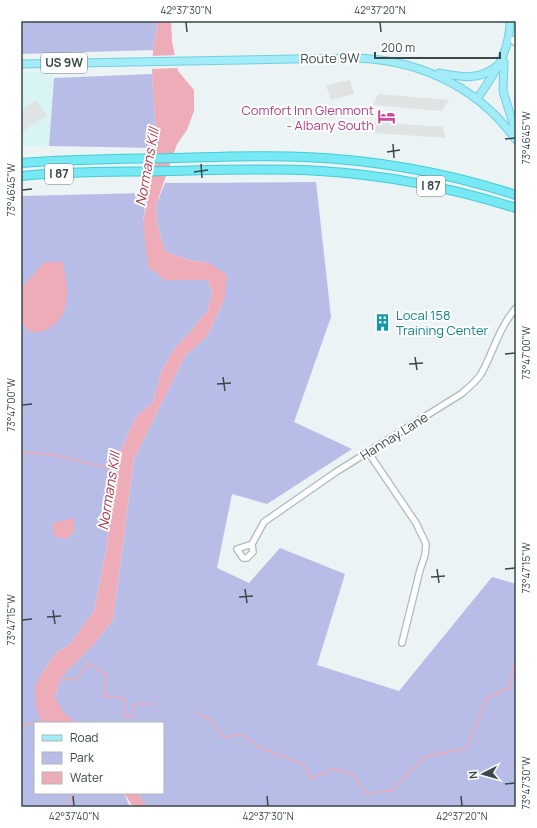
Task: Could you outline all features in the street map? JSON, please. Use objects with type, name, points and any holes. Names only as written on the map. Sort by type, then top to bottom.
[{"type":"highway","name":"I 87","points":[[21,163],[290,156],[366,162],[449,176],[516,195]]},
{"type":"highway","name":"I 87","points":[[21,176],[97,173],[297,170],[364,175],[446,189],[516,208]]},
{"type":"main road","points":[[510,21],[509,37],[502,74],[503,91],[516,133]]},
{"type":"main road","points":[[477,99],[501,63],[505,54]]},
{"type":"main road","name":"Route 9W","points":[[21,64],[368,58],[400,62],[429,71],[450,81],[477,99],[502,122],[516,140]]},
{"type":"main road","points":[[429,71],[474,77],[485,74],[501,63]]},
{"type":"street","points":[[509,37],[516,43]]},
{"type":"street","name":"Hannay Lane","points":[[252,544],[264,522],[336,472],[461,394],[469,387],[480,374],[504,326],[516,308]]},
{"type":"street","points":[[368,452],[416,523],[426,544],[425,555],[402,642]]},
{"type":"shaded area","points":[[54,71],[49,146],[21,147],[21,72]]},
{"type":"shaded area","points":[[350,80],[354,94],[331,100],[326,85]]},
{"type":"shaded area","points":[[378,94],[449,100],[442,111],[373,105]]},
{"type":"shaded area","points":[[36,100],[47,115],[21,133],[21,110]]},
{"type":"shaded area","points":[[375,122],[443,127],[446,138],[375,133]]},
{"type":"green space","points":[[21,21],[158,21],[153,50],[21,54]]},
{"type":"green space","points":[[152,74],[157,148],[49,146],[54,78]]},
{"type":"green space","points":[[316,182],[331,317],[294,422],[352,449],[267,504],[232,494],[217,568],[249,583],[280,548],[345,574],[317,665],[399,691],[492,577],[516,584],[516,807],[147,807],[139,794],[164,794],[164,722],[75,722],[62,712],[55,698],[61,677],[93,645],[113,620],[134,459],[185,356],[207,336],[225,298],[209,263],[189,260],[165,251],[157,223],[156,205],[165,183]]},
{"type":"green space","points":[[147,193],[143,221],[165,280],[208,280],[212,292],[208,310],[174,349],[162,370],[153,402],[136,417],[116,461],[106,552],[94,611],[70,644],[55,654],[42,673],[41,720],[43,722],[34,722],[34,794],[124,794],[130,807],[21,807],[21,196]]},
{"type":"water","points":[[158,21],[171,21],[172,42],[178,71],[194,90],[194,111],[187,130],[177,144],[156,205],[157,223],[165,251],[189,260],[209,263],[227,275],[225,298],[207,336],[185,356],[134,459],[113,620],[93,645],[61,677],[55,698],[63,712],[75,722],[43,722],[36,706],[35,687],[42,673],[55,654],[70,644],[94,611],[106,552],[116,461],[136,417],[153,402],[162,370],[174,349],[208,310],[212,292],[208,280],[165,280],[148,267],[143,221],[157,148],[152,74],[153,50]]},
{"type":"water","points":[[45,262],[62,262],[67,295],[65,308],[59,319],[49,328],[43,331],[31,332],[26,328],[21,318],[21,288]]},
{"type":"water","points":[[74,518],[74,532],[68,538],[63,539],[54,536],[52,527],[54,523]]},
{"type":"water","points":[[125,794],[139,794],[147,807],[133,807]]},
{"type":"pier","points":[[177,55],[179,68],[150,69],[151,56]]},
{"type":"waterway","name":"Normans Kill","points":[[21,452],[54,455],[108,468],[115,467]]},
{"type":"waterway","points":[[61,678],[76,680],[88,663],[107,675],[103,697],[110,696],[125,699],[124,716],[131,718],[134,704],[155,704]]},
{"type":"waterway","points":[[197,713],[211,720],[223,737],[242,735],[259,747],[304,765],[310,779],[333,769],[353,774],[366,793],[391,791],[425,757],[466,748],[487,698],[509,688],[514,665],[516,664]]},
{"type":"waterway","points":[[38,722],[42,721]]},
{"type":"waterway","points":[[21,726],[34,723]]},
{"type":"waterway","points":[[64,807],[76,794]]},
{"type":"place","name":"Comfort Inn Glenmont - Albany South","points":[[387,117]]},
{"type":"place","name":"Local 158 Training Center","points":[[383,322]]}]
